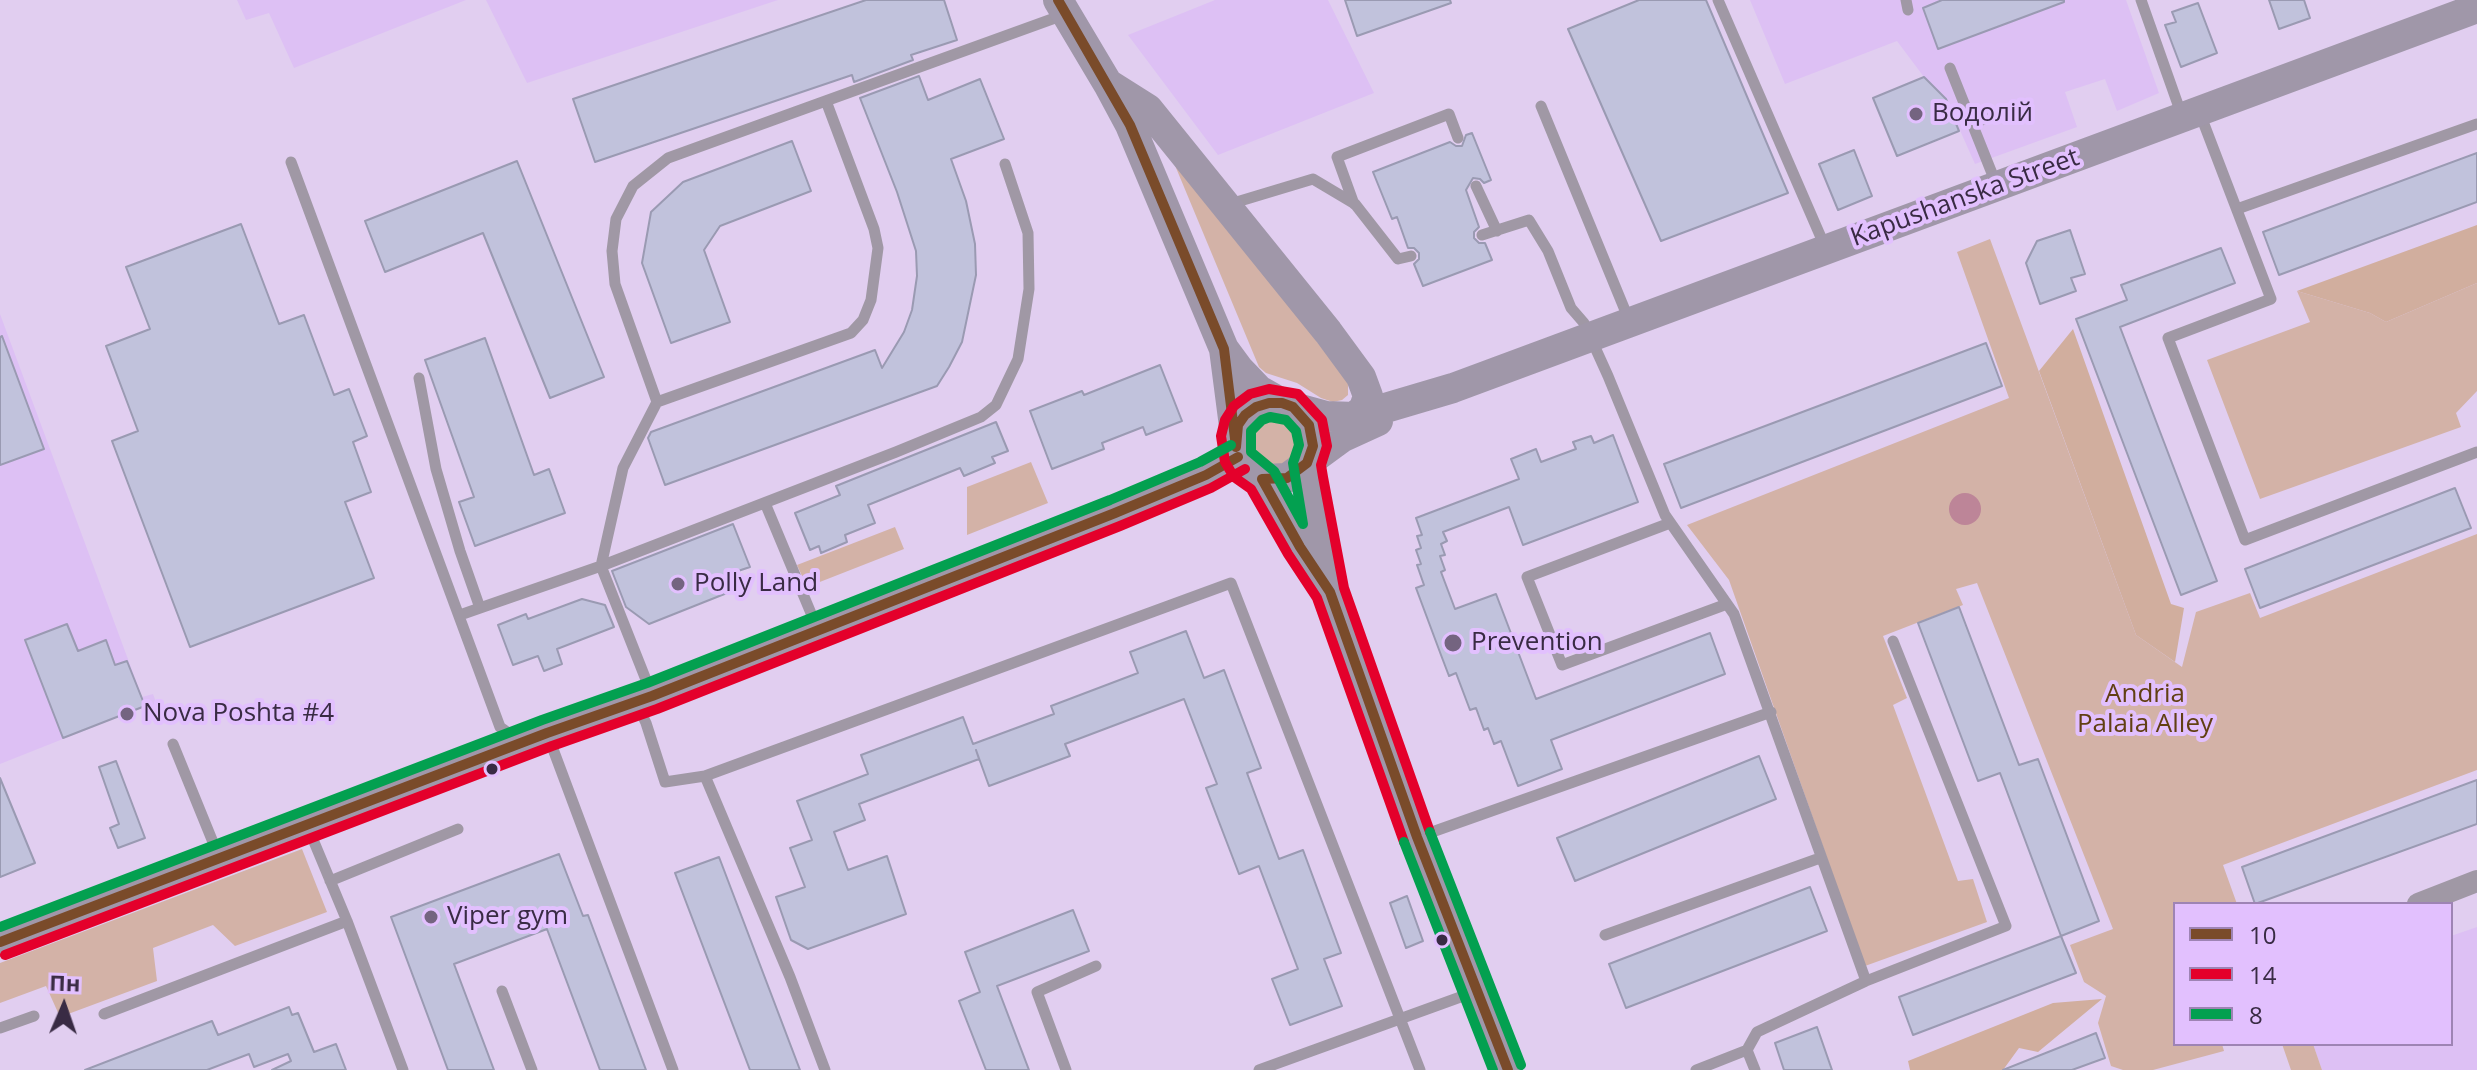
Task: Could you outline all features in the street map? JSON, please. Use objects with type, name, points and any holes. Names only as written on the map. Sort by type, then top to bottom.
[{"type":"street","points":[[1062,7],[1130,125],[1224,349],[1259,390],[1303,415],[1312,435],[1313,446],[1307,463],[1330,592],[1417,837],[1508,1070]]},
{"type":"street","name":"Kapushanska Street","points":[[1288,405],[1326,416],[1355,417],[1453,388],[2191,114],[2439,13],[2477,8]]},
{"type":"street","points":[[1108,84],[1148,109],[1361,377],[1368,396],[1364,408],[1355,417]]},
{"type":"street","points":[[1224,349],[1236,447],[1252,474],[1262,479],[1287,478],[1307,463]]},
{"type":"street","points":[[1361,377],[1388,389],[1403,391],[1453,388]]},
{"type":"street","name":"Kapushanska Street","points":[[1307,463],[1343,437],[1453,388]]},
{"type":"street","points":[[0,942],[644,699],[1115,513],[1206,475],[1236,447],[1245,415],[1269,403],[1288,405]]},
{"type":"street","points":[[1262,479],[1300,547],[1330,592]]},
{"type":"street","points":[[2423,902],[2477,881]]},
{"type":"lane","points":[[1718,0],[1826,250]]},
{"type":"lane","points":[[2141,0],[2237,209],[2271,299],[2168,338],[2245,540],[2477,452]]},
{"type":"lane","points":[[657,402],[615,284],[612,251],[616,219],[633,186],[668,158],[826,101],[1062,7]]},
{"type":"lane","points":[[1950,68],[1997,186]]},
{"type":"lane","points":[[826,101],[874,229],[878,248],[873,289],[863,320],[851,333],[657,402],[623,468],[601,566],[644,699],[646,723],[665,782],[705,776],[1231,583],[1420,1070]]},
{"type":"lane","points":[[1541,106],[1630,322]]},
{"type":"lane","points":[[1972,124],[2004,111]]},
{"type":"lane","points":[[1411,256],[1398,259],[1355,204],[1337,157],[1449,114],[1458,138]]},
{"type":"lane","points":[[2237,209],[2477,124]]},
{"type":"lane","points":[[291,162],[500,727],[534,738],[673,1070]]},
{"type":"lane","points":[[460,615],[601,566],[765,503],[981,417],[996,405],[1018,359],[1029,289],[1028,233],[1005,164]]},
{"type":"lane","points":[[1227,205],[1313,179],[1355,204]]},
{"type":"lane","points":[[1476,186],[1497,231]]},
{"type":"lane","points":[[1482,235],[1529,220],[1548,251],[1571,308],[1584,323],[1670,523],[1734,614],[1866,981]]},
{"type":"lane","points":[[419,378],[436,469],[480,608]]},
{"type":"lane","points":[[765,503],[818,630]]},
{"type":"lane","points":[[1670,523],[1527,577],[1562,665],[1727,604]]},
{"type":"lane","points":[[1696,1070],[1747,1050],[1757,1032],[1866,981],[2006,926],[1893,641]]},
{"type":"lane","points":[[1417,837],[1771,712]]},
{"type":"lane","points":[[173,744],[219,858]]},
{"type":"lane","points":[[705,776],[790,977],[825,1070]]},
{"type":"lane","points":[[307,825],[403,1070]]},
{"type":"lane","points":[[330,881],[458,829]]},
{"type":"lane","points":[[1605,935],[1820,858]]},
{"type":"lane","points":[[104,1014],[347,921]]},
{"type":"lane","points":[[1066,1070],[1037,992],[1096,966]]},
{"type":"lane","points":[[1259,1070],[1478,990]]},
{"type":"lane","points":[[502,991],[532,1070]]},
{"type":"lane","points":[[0,1028],[34,1016]]},
{"type":"lane","points":[[1747,1050],[1755,1070]]},
{"type":"shaded area","points":[[237,0],[466,0],[294,68],[269,13],[246,20]]},
{"type":"shaded area","points":[[486,0],[778,0],[527,83]]},
{"type":"shaded area","points":[[1215,0],[1328,0],[1374,93],[1218,155],[1128,35]]},
{"type":"shaded area","points":[[1750,0],[2126,0],[2159,93],[2117,111],[2105,79],[2065,92],[2077,127],[1975,164],[1946,99],[1924,77],[1897,41],[1785,84]]},
{"type":"shaded area","points":[[2477,225],[2477,283],[2386,322],[2370,313],[2297,291]]},
{"type":"shaded area","points":[[0,314],[142,697],[153,694],[160,713],[145,718],[141,708],[0,764]]},
{"type":"shaded area","points":[[2073,329],[2171,604],[2184,608],[2175,662],[2136,635],[2039,371]]},
{"type":"shaded area","points":[[1965,493],[1976,498],[1981,509],[1976,520],[1965,525],[1954,520],[1949,509],[1954,498]]},
{"type":"shaded area","points":[[2477,927],[2477,1070],[2322,1070],[2314,1046],[2453,1046],[2453,935]]},
{"type":"shaded area","points":[[2102,999],[2038,1052],[2019,1048],[2003,1070],[1910,1070],[1908,1061],[2053,1003]]},
{"type":"green space","points":[[1179,161],[1348,382],[1348,395],[1342,400],[1333,402],[1321,398],[1297,383],[1266,373],[1259,367],[1174,163]]},
{"type":"green space","name":"Andria Palaia Alley","points":[[1990,239],[2136,635],[2182,667],[2196,612],[2250,593],[2260,618],[2477,534],[2477,770],[2223,865],[2236,902],[2173,902],[2173,1046],[2223,1046],[2224,1051],[2153,1070],[2123,1070],[2111,1066],[2098,1023],[2106,996],[2084,982],[2070,945],[2113,929],[1977,583],[1956,589],[1963,605],[1883,636],[1907,698],[1893,705],[1958,881],[1973,879],[1987,922],[1865,966],[1729,580],[1687,525],[2009,398],[1957,252]]},
{"type":"green space","points":[[2477,283],[2477,391],[2456,413],[2461,427],[2260,499],[2207,360],[2310,322],[2297,291],[2370,313],[2386,322]]},
{"type":"green space","points":[[1268,411],[1302,428],[1294,465],[1256,467],[1245,430]]},
{"type":"green space","points":[[1031,462],[1048,503],[967,535],[967,487]]},
{"type":"green space","points":[[895,527],[904,549],[807,587],[797,565]]},
{"type":"green space","points":[[302,849],[327,912],[235,946],[213,925],[153,948],[157,981],[60,1017],[46,986],[0,1003],[0,963]]},
{"type":"green space","points":[[2283,1046],[2314,1046],[2322,1070],[2291,1070]]},
{"type":"building","points":[[866,0],[944,0],[957,40],[911,55],[913,60],[854,82],[852,75],[595,162],[573,99]]},
{"type":"building","points":[[1345,0],[1450,0],[1451,3],[1357,36]]},
{"type":"building","points":[[1639,0],[1706,0],[1788,193],[1661,241],[1568,29]]},
{"type":"building","points":[[1942,0],[2064,2],[1938,49],[1923,8]]},
{"type":"building","points":[[2269,0],[2304,0],[2310,18],[2279,29]]},
{"type":"building","points":[[2198,3],[2217,53],[2181,67],[2165,25],[2176,22],[2172,12]]},
{"type":"building","points":[[919,76],[928,100],[980,79],[1004,139],[951,159],[966,201],[975,244],[976,275],[962,342],[949,367],[937,386],[665,485],[648,438],[651,432],[875,350],[882,368],[904,332],[912,310],[917,276],[916,251],[897,192],[860,98]]},
{"type":"building","points":[[1924,77],[1946,99],[1959,131],[1897,156],[1873,98]]},
{"type":"building","points":[[1472,133],[1491,180],[1484,183],[1473,178],[1466,190],[1479,227],[1474,232],[1474,238],[1479,243],[1485,243],[1492,260],[1423,286],[1414,264],[1419,259],[1419,253],[1414,248],[1408,248],[1397,217],[1392,219],[1373,172],[1450,142],[1462,146],[1466,135]]},
{"type":"building","points":[[792,141],[811,191],[720,226],[704,250],[730,322],[671,343],[642,263],[651,212],[683,182]]},
{"type":"building","points":[[1854,150],[1872,196],[1838,210],[1819,164]]},
{"type":"building","points":[[2477,153],[2477,202],[2279,275],[2263,232]]},
{"type":"building","points":[[517,161],[604,377],[550,398],[483,233],[385,272],[365,221]]},
{"type":"building","points":[[241,224],[279,324],[304,315],[334,395],[349,389],[367,436],[353,442],[371,492],[345,502],[374,578],[190,647],[112,441],[138,431],[106,346],[150,329],[126,267]]},
{"type":"building","points":[[2070,230],[2085,274],[2071,278],[2076,291],[2040,304],[2026,263],[2037,241]]},
{"type":"building","points":[[2221,248],[2235,283],[2120,327],[2217,581],[2181,595],[2076,319],[2127,300],[2121,285]]},
{"type":"building","points":[[0,337],[44,449],[0,465]]},
{"type":"building","points":[[485,338],[534,475],[549,469],[565,513],[475,546],[459,502],[474,497],[425,360]]},
{"type":"building","points":[[1986,343],[2002,386],[1681,508],[1664,464]]},
{"type":"building","points":[[1160,365],[1182,421],[1146,435],[1143,427],[1102,443],[1104,449],[1052,469],[1030,411],[1082,391],[1084,395]]},
{"type":"building","points":[[996,422],[1008,451],[992,457],[995,463],[964,476],[960,468],[868,505],[875,523],[845,535],[847,542],[821,553],[819,546],[810,550],[795,513],[840,495],[836,486]]},
{"type":"building","points":[[1613,435],[1638,502],[1523,545],[1509,507],[1443,532],[1447,541],[1441,544],[1445,555],[1440,556],[1445,570],[1441,572],[1455,609],[1496,594],[1536,699],[1710,633],[1725,674],[1551,740],[1562,769],[1518,786],[1501,741],[1494,744],[1488,728],[1484,730],[1476,708],[1470,710],[1456,673],[1449,676],[1441,655],[1416,588],[1424,585],[1417,565],[1421,564],[1416,550],[1421,548],[1417,536],[1422,535],[1416,518],[1519,479],[1511,459],[1536,449],[1541,462],[1576,449],[1573,442],[1591,436],[1594,443]]},
{"type":"building","points":[[2455,488],[2471,528],[2260,608],[2245,569]]},
{"type":"building","points":[[733,524],[750,567],[732,573],[727,593],[649,624],[626,607],[612,571]]},
{"type":"building","points":[[582,599],[605,605],[614,627],[557,649],[562,664],[544,671],[538,656],[513,665],[498,625],[526,614],[528,619]]},
{"type":"building","points":[[1959,607],[2019,765],[2038,759],[2099,921],[2061,936],[2000,773],[1978,781],[1918,623]]},
{"type":"building","points":[[67,624],[78,651],[106,640],[115,665],[127,661],[145,706],[63,738],[25,640]]},
{"type":"building","points":[[1186,631],[1204,678],[1224,670],[1261,768],[1247,773],[1279,859],[1303,850],[1341,953],[1324,959],[1342,1006],[1290,1025],[1272,979],[1298,969],[1259,866],[1239,874],[1206,788],[1217,784],[1184,699],[1065,744],[1070,756],[989,786],[976,750],[979,759],[859,804],[865,820],[834,832],[848,870],[887,856],[906,914],[808,949],[791,940],[776,897],[805,887],[790,848],[812,840],[797,801],[868,774],[861,755],[963,717],[973,744],[1054,714],[1051,706],[1138,673],[1130,652]]},
{"type":"building","points":[[1759,756],[1776,799],[1575,881],[1557,838]]},
{"type":"building","points":[[116,761],[145,838],[118,848],[110,828],[119,824],[99,767]]},
{"type":"building","points":[[0,778],[35,863],[0,877]]},
{"type":"building","points":[[2477,780],[2477,824],[2261,902],[2254,902],[2242,867]]},
{"type":"building","points":[[559,854],[583,916],[588,915],[646,1070],[600,1070],[547,929],[454,964],[494,1070],[448,1070],[391,917]]},
{"type":"building","points":[[719,857],[800,1070],[750,1070],[675,873]]},
{"type":"building","points":[[1810,887],[1827,931],[1626,1008],[1609,964]]},
{"type":"building","points":[[1407,896],[1423,941],[1406,948],[1390,903]]},
{"type":"building","points":[[1073,910],[1089,951],[997,986],[1029,1070],[986,1070],[959,1001],[980,992],[965,952]]},
{"type":"building","points":[[2061,936],[2076,973],[1913,1035],[1899,997]]},
{"type":"building","points":[[289,1007],[292,1015],[298,1013],[314,1052],[336,1044],[346,1070],[272,1070],[291,1061],[288,1054],[254,1067],[249,1054],[207,1070],[85,1070],[212,1021],[218,1035]]},
{"type":"building","points":[[1817,1027],[1832,1070],[1784,1070],[1775,1043]]},
{"type":"building","points":[[2096,1033],[2105,1058],[2072,1070],[2003,1070]]},
{"type":"transit line","name":"10","points":[[1058,0],[1130,125],[1224,349],[1236,447]]},
{"type":"transit line","name":"14","points":[[1404,842],[1317,598],[1251,489],[1234,477],[1225,462],[1221,436],[1225,420],[1234,406],[1250,394],[1269,389],[1298,394],[1322,420],[1327,446],[1321,465],[1344,588],[1430,832]]},
{"type":"transit line","name":"10","points":[[1236,447],[1238,425],[1245,415],[1269,403],[1293,407],[1309,425],[1313,446],[1307,463],[1287,478],[1262,479]]},
{"type":"transit line","name":"8","points":[[1270,417],[1286,420],[1296,431],[1299,445],[1293,463],[1303,524],[1274,471],[1251,452],[1251,431],[1270,417]]},
{"type":"transit line","name":"8","points":[[0,927],[542,720],[647,683],[1110,500],[1200,462],[1231,445]]},
{"type":"transit line","name":"10","points":[[0,942],[547,733],[652,696],[1115,513],[1206,475],[1238,457]]},
{"type":"transit line","name":"14","points":[[5,955],[552,746],[657,709],[1120,526],[1211,488],[1245,469]]},
{"type":"transit line","name":"10","points":[[1262,479],[1300,547],[1330,592],[1417,837],[1508,1070]]},
{"type":"transit line","name":"8","points":[[1430,832],[1521,1065]]},
{"type":"transit line","name":"8","points":[[1404,842],[1493,1070]]},
{"type":"place","name":"Водолій","points":[[1916,114]]},
{"type":"place","name":"Polly Land","points":[[678,584]]},
{"type":"place","name":"Prevention","points":[[1453,643]]},
{"type":"place","name":"Nova Poshta #4","points":[[127,714]]},
{"type":"place","name":"Viper gym","points":[[431,917]]}]
